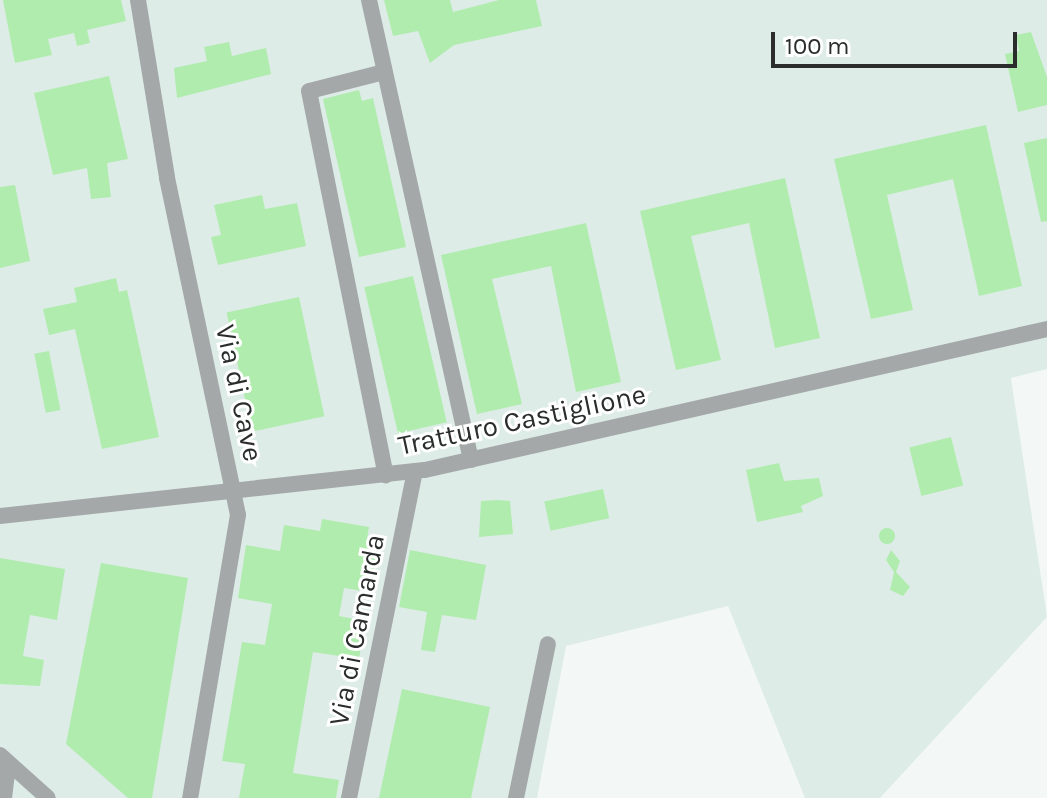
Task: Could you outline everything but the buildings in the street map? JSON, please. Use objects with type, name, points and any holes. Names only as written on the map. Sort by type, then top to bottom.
[{"type":"street","name":"Via di Cave","points":[[138,0],[167,178],[238,515],[190,798]]},
{"type":"street","points":[[369,0],[471,460]]},
{"type":"street","points":[[384,72],[309,91],[386,475]]},
{"type":"street","name":"Tratturo Castiglione","points":[[0,516],[234,494],[415,472],[1047,329]]},
{"type":"street","name":"Via di Camarda","points":[[349,798],[415,472]]},
{"type":"street","points":[[516,798],[548,644]]},
{"type":"street","points":[[4,759],[4,798]]},
{"type":"street","points":[[4,759],[48,798]]},
{"type":"shaded area","points":[[0,0],[1047,0],[1047,369],[1011,378],[1047,617],[880,798],[805,798],[728,606],[566,646],[537,798],[0,798]]}]
